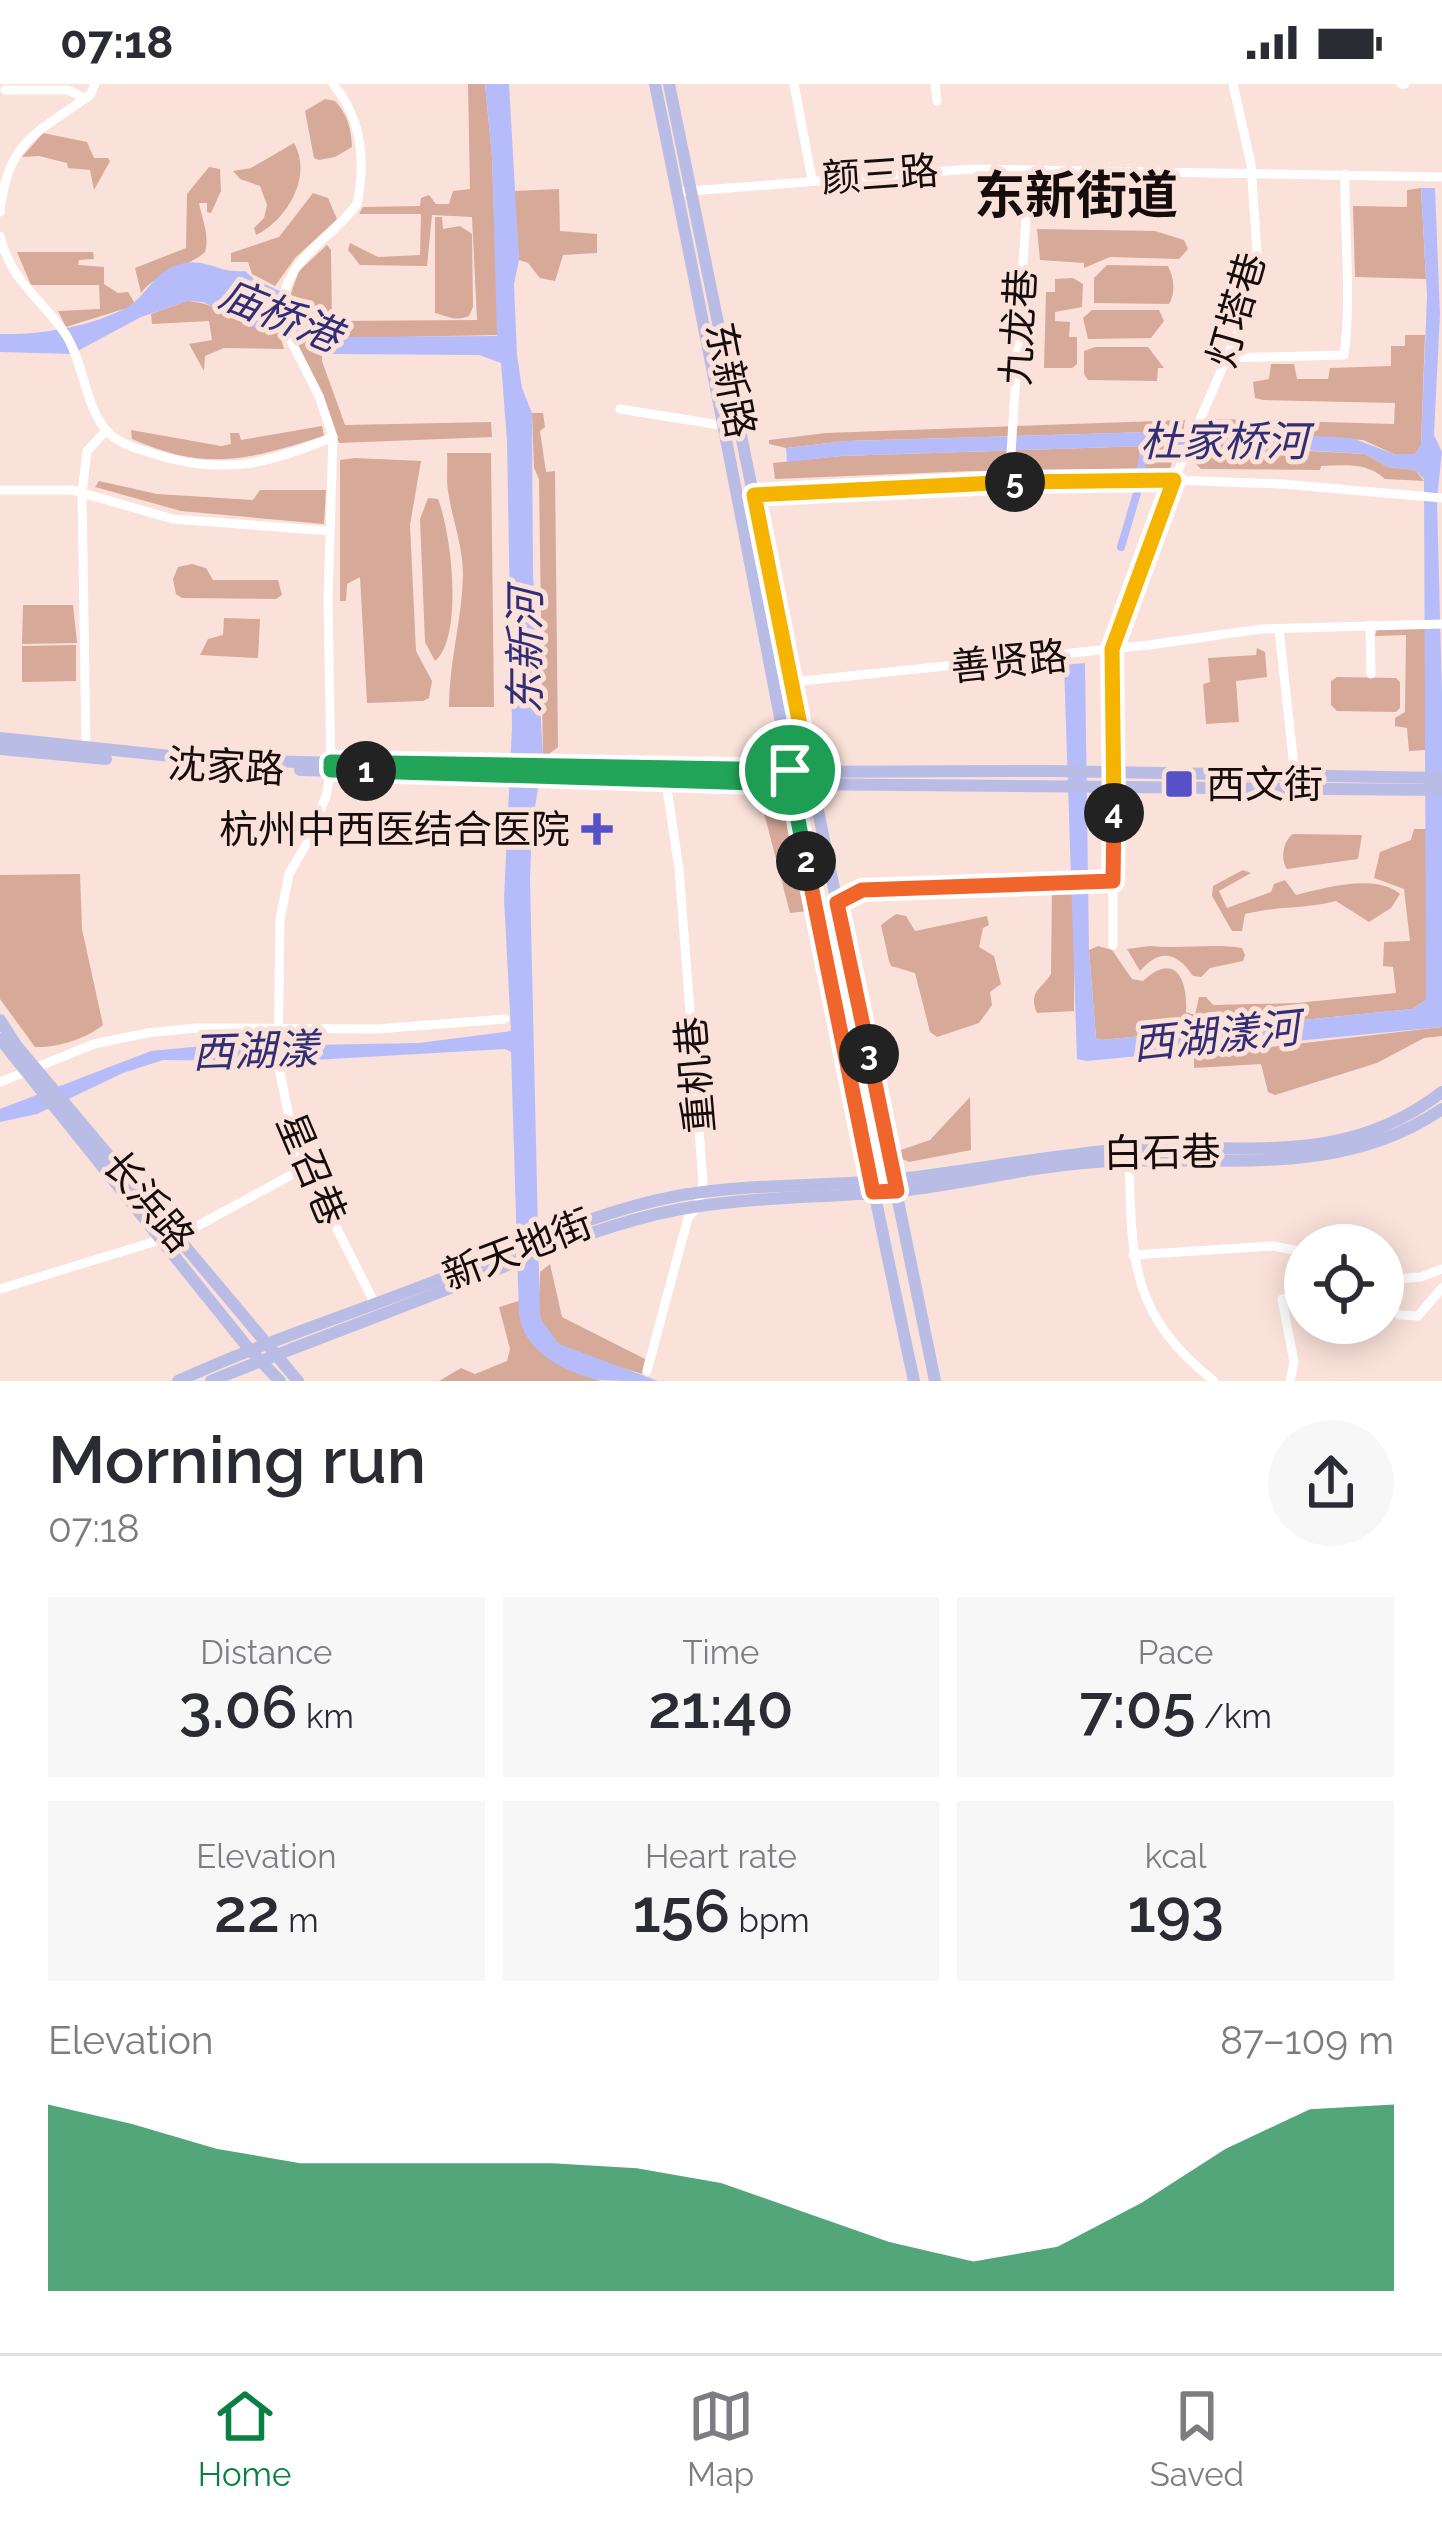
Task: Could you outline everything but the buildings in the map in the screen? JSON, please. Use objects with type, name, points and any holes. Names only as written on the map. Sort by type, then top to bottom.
[{"type":"main road","name":"东新路","points":[[655,84],[686,191],[754,495],[935,1381]]},
{"type":"main road","name":"东新路","points":[[668,84],[790,777],[914,1381]]},
{"type":"main road","name":"沈家路","points":[[0,739],[208,760],[331,766]]},
{"type":"main road","name":"沈家路","points":[[0,749],[187,766],[811,777]]},
{"type":"main road","points":[[1111,779],[1295,776],[1423,783],[1442,790]]},
{"type":"main road","points":[[811,777],[1423,783],[1442,778]]},
{"type":"main road","name":"长浜路","points":[[0,1020],[30,1070]]},
{"type":"main road","name":"长浜路","points":[[0,1040],[46,1088],[249,1349],[280,1381]]},
{"type":"main road","name":"白石巷","points":[[872,1186],[1129,1155],[1316,1146],[1384,1124],[1442,1092]]},
{"type":"main road","name":"长浜路","points":[[60,1106],[179,1236],[298,1381]]},
{"type":"main road","name":"白石巷","points":[[1129,1155],[1268,1162],[1315,1158],[1341,1154],[1397,1133],[1442,1109]]},
{"type":"main road","name":"新天地街","points":[[178,1381],[249,1349],[271,1349],[509,1257],[544,1235],[644,1203],[872,1186]]},
{"type":"main road","name":"新天地街","points":[[212,1381],[261,1360],[271,1349],[375,1304],[509,1257],[543,1251],[699,1200]]},
{"type":"street","points":[[0,212],[10,160],[28,138],[85,98],[94,84]]},
{"type":"street","points":[[0,236],[17,280],[56,323],[78,360],[106,431],[149,452],[216,468],[262,462],[333,437],[319,396],[282,323],[281,305],[288,280],[304,257],[357,204],[361,154],[355,114],[333,84]]},
{"type":"street","points":[[794,84],[812,179]]},
{"type":"street","points":[[934,84],[937,101]]},
{"type":"street","name":"灯塔巷","points":[[1113,945],[1112,649],[1174,480],[1240,327],[1257,253],[1252,174],[1233,84]]},
{"type":"street","points":[[5,90],[68,90],[85,98]]},
{"type":"street","name":"颜三路","points":[[686,191],[972,169],[1432,176]]},
{"type":"street","name":"九龙巷","points":[[1009,484],[1029,170]]},
{"type":"street","points":[[1226,358],[1344,355],[1345,175]]},
{"type":"street","points":[[620,409],[726,426]]},
{"type":"street","points":[[86,748],[82,493],[87,451],[106,431]]},
{"type":"street","name":"星召巷","points":[[333,437],[331,766],[310,839],[289,874],[280,919],[278,1063],[287,1124],[375,1304]]},
{"type":"street","points":[[754,495],[1174,480],[1441,498]]},
{"type":"street","points":[[0,490],[82,493],[173,519],[330,531]]},
{"type":"street","name":"善贤路","points":[[792,682],[1280,628],[1442,624]]},
{"type":"street","points":[[1370,626],[1371,674]]},
{"type":"street","points":[[1280,628],[1295,776]]},
{"type":"street","name":"重机巷","points":[[647,1371],[688,1218],[699,1200],[679,869],[665,775]]},
{"type":"street","points":[[837,903],[862,890],[1113,881]]},
{"type":"street","points":[[0,1082],[94,1044],[147,1033],[394,1028],[506,1019]]},
{"type":"street","points":[[1129,1155],[1133,1255],[1139,1286],[1190,1362],[1214,1381]]},
{"type":"street","points":[[179,1236],[306,1168]]},
{"type":"street","points":[[0,1289],[163,1239]]},
{"type":"street","points":[[1133,1255],[1284,1248]]},
{"type":"street","points":[[1404,1278],[1442,1270]]},
{"type":"street","points":[[1404,1315],[1418,1316],[1442,1288]]},
{"type":"street","points":[[1290,1381],[1294,1362],[1291,1344]]},
{"type":"shaded area","points":[[468,84],[485,84],[498,335],[346,338],[324,330],[290,296],[299,271],[327,245],[331,250],[332,321],[477,320],[472,217],[432,215],[427,266],[360,265],[348,250],[350,243],[378,257],[420,255],[421,214],[359,214],[363,207],[420,206],[421,198],[429,195],[436,204],[449,204],[453,191],[470,189]]},
{"type":"shaded area","points":[[325,99],[335,101],[343,112],[352,147],[319,160],[314,158],[305,111]]},
{"type":"shaded area","points":[[43,133],[87,142],[94,158],[108,158],[94,190],[90,170],[68,168],[67,163],[39,156],[22,157]]},
{"type":"shaded area","points":[[294,143],[300,169],[294,196],[278,219],[256,235],[254,228],[264,218],[267,205],[260,186],[233,171],[251,168]]},
{"type":"shaded area","points":[[209,167],[220,169],[221,191],[211,213],[207,203],[199,203],[205,252],[156,279],[141,293],[135,268],[186,248],[187,194]]},
{"type":"shaded area","points":[[1421,188],[1426,279],[1355,277],[1353,206],[1407,207],[1407,190]]},
{"type":"shaded area","points":[[559,189],[560,231],[597,234],[597,253],[563,255],[555,281],[540,278],[519,260],[514,191]]},
{"type":"shaded area","points":[[313,193],[328,198],[337,219],[295,258],[275,286],[252,274],[248,262],[231,262],[231,253],[279,237]]},
{"type":"shaded area","points":[[435,217],[442,217],[443,229],[460,226],[472,234],[473,307],[464,318],[435,313]]},
{"type":"shaded area","points":[[1037,229],[1155,231],[1184,240],[1188,249],[1179,259],[1110,257],[1084,268],[1084,263],[1040,260]]},
{"type":"shaded area","points":[[17,252],[93,252],[94,259],[79,260],[78,265],[104,267],[104,284],[118,293],[128,292],[134,302],[66,327],[58,311],[100,309],[99,285],[31,285]]},
{"type":"shaded area","points":[[1107,265],[1168,266],[1173,285],[1169,304],[1094,303],[1094,278]]},
{"type":"shaded area","points":[[1073,278],[1083,284],[1082,307],[1055,312],[1055,321],[1070,322],[1069,337],[1077,337],[1077,364],[1072,368],[1044,368],[1046,292],[1055,292],[1055,279]]},
{"type":"shaded area","points":[[187,301],[278,329],[284,349],[224,348],[205,356],[204,371],[189,344],[212,340],[209,321],[152,324],[151,314]]},
{"type":"shaded area","points":[[1092,310],[1159,310],[1164,321],[1151,338],[1088,339],[1083,318]]},
{"type":"shaded area","points":[[297,331],[322,352],[345,425],[491,422],[492,437],[339,443],[294,336]]},
{"type":"shaded area","points":[[1405,335],[1425,335],[1421,445],[1415,454],[1394,454],[1363,440],[1209,431],[1216,419],[1394,424],[1395,403],[1263,400],[1255,398],[1253,382],[1269,379],[1271,364],[1294,364],[1297,379],[1328,379],[1330,368],[1391,366],[1391,346],[1405,346]]},
{"type":"shaded area","points":[[1148,347],[1164,368],[1158,368],[1157,381],[1088,380],[1084,351]]},
{"type":"shaded area","points":[[532,413],[543,413],[545,427],[540,431],[546,472],[555,471],[558,747],[543,759],[539,479],[534,468]]},
{"type":"shaded area","points":[[1185,420],[1183,431],[846,441],[786,448],[769,444],[769,440],[826,433]]},
{"type":"shaded area","points":[[322,426],[324,436],[229,459],[159,450],[132,439],[131,430],[221,446],[231,444],[230,433],[239,433],[241,440]]},
{"type":"shaded area","points":[[1205,444],[1275,447],[1272,455],[1296,456],[1293,450],[1365,454],[1388,467],[1415,470],[1424,481],[1385,479],[1363,467],[1347,465],[1321,466],[1320,470],[1201,469],[1196,464]]},
{"type":"shaded area","points":[[1177,445],[1170,469],[775,479],[773,463],[841,456]]},
{"type":"shaded area","points":[[447,453],[491,453],[494,707],[449,707],[463,575],[448,491]]},
{"type":"shaded area","points":[[340,460],[421,461],[410,525],[416,651],[432,681],[429,698],[423,701],[367,703],[360,577],[347,584],[346,601],[340,601]]},
{"type":"shaded area","points":[[99,481],[157,494],[253,500],[260,490],[326,490],[324,524],[181,511],[95,487]]},
{"type":"shaded area","points":[[428,498],[438,499],[443,514],[452,583],[450,630],[435,661],[425,642],[420,519]]},
{"type":"shaded area","points":[[178,567],[206,568],[213,580],[278,580],[282,595],[276,599],[182,598],[176,594],[173,579]]},
{"type":"shaded area","points":[[23,605],[73,605],[77,643],[22,644]]},
{"type":"shaded area","points":[[224,618],[260,619],[258,658],[200,655],[208,639],[223,635]]},
{"type":"shaded area","points":[[1426,628],[1426,750],[1409,751],[1407,728],[1395,726],[1395,718],[1405,712],[1406,635],[1375,636],[1377,629]]},
{"type":"shaded area","points":[[76,645],[76,681],[22,682],[22,646]]},
{"type":"shaded area","points":[[1257,648],[1265,652],[1267,677],[1236,681],[1239,722],[1206,724],[1203,684],[1210,682],[1208,658],[1256,655]]},
{"type":"shaded area","points":[[1337,677],[1396,678],[1400,708],[1396,712],[1337,711],[1331,705],[1331,681]]},
{"type":"shaded area","points":[[765,802],[788,805],[809,911],[790,913]]},
{"type":"shaded area","points":[[1414,829],[1426,829],[1426,1000],[1412,1009],[1096,1038],[1089,950],[1098,946],[1112,950],[1132,979],[1143,981],[1164,969],[1177,973],[1185,989],[1186,1012],[1195,1015],[1199,997],[1213,1005],[1396,993],[1393,967],[1383,966],[1384,942],[1410,941],[1404,889],[1374,878],[1380,852],[1411,840]]},
{"type":"shaded area","points":[[1293,834],[1362,835],[1358,859],[1287,869],[1284,850]]},
{"type":"shaded area","points":[[1243,870],[1251,873],[1219,891],[1227,908],[1271,892],[1274,884],[1285,880],[1296,895],[1364,883],[1400,894],[1391,908],[1369,922],[1336,901],[1245,914],[1242,931],[1232,931],[1212,896],[1213,886]]},
{"type":"shaded area","points":[[80,874],[82,929],[103,1025],[70,1042],[35,1047],[0,999],[0,875]]},
{"type":"shaded area","points":[[1074,887],[1074,1011],[1037,1013],[1035,995],[1051,974],[1052,888]]},
{"type":"shaded area","points":[[896,914],[906,916],[915,931],[987,916],[989,925],[983,928],[979,947],[994,956],[1001,984],[990,992],[992,1005],[979,1023],[937,1037],[930,1032],[915,973],[891,966],[889,961],[881,925]]},
{"type":"shaded area","points":[[1232,947],[1242,948],[1245,955],[1243,961],[1210,968],[1201,977],[1168,956],[1154,959],[1140,971],[1127,949]]},
{"type":"shaded area","points":[[1442,1027],[1442,1036],[1424,1038],[1377,1063],[1275,1095],[1268,1092],[1261,1064],[1194,1068],[1194,1056]]},
{"type":"shaded area","points":[[970,1097],[971,1150],[909,1162],[902,1159],[898,1151],[930,1140]]},
{"type":"shaded area","points":[[550,1264],[562,1317],[645,1359],[642,1374],[569,1350],[547,1333],[540,1315],[540,1272]]},
{"type":"shaded area","points":[[519,1301],[535,1345],[557,1362],[600,1381],[439,1381],[461,1368],[475,1374],[507,1361],[510,1349],[499,1307]]},
{"type":"water","points":[[485,84],[509,84],[519,260],[514,284],[517,355],[532,413],[533,575],[543,757],[530,879],[540,1318],[559,1344],[658,1381],[598,1380],[572,1371],[547,1358],[522,1327],[511,1052],[505,1049],[296,1061],[163,1060],[123,1073],[37,1114],[0,1122],[0,1109],[151,1051],[419,1043],[511,1031],[504,899],[512,727],[507,441],[501,363],[479,355],[333,354],[314,347],[297,331],[255,328],[203,302],[188,301],[141,317],[72,354],[0,352],[0,334],[64,328],[112,315],[132,304],[167,270],[194,262],[245,271],[290,296],[310,319],[337,337],[497,336]]},
{"type":"water","name":"杜家桥河","points":[[1421,188],[1435,188],[1440,314],[1434,435],[1442,452],[1437,499],[1442,1027],[1077,1059],[1064,665],[1085,663],[1089,950],[1096,1038],[1412,1009],[1426,1000],[1424,479],[1415,470],[1388,467],[1365,454],[1205,444],[841,456],[787,462],[786,448],[846,441],[1216,430],[1352,438],[1394,454],[1415,454],[1421,445],[1427,296]]},
{"type":"waterway","name":"西湖漾河","points":[[1121,547],[1146,439]]},
{"type":"place","name":"西文街","points":[[1179,784]]},
{"type":"place","name":"杭州中西医结合医院","points":[[597,829]]},
{"type":"district","name":"东新街道","points":[[1076,195]]},
{"type":"route","points":[[1174,480],[1112,649],[1113,881],[862,890],[837,903],[897,1191],[873,1192],[791,784],[331,770],[331,762],[790,770],[809,770],[754,495],[1019,481],[1174,480]]},
{"type":"water label","name":"庙桥港","points":[[280,315]]},
{"type":"water label","name":"东新河","points":[[525,651]]},
{"type":"water label","name":"西湖漾","points":[[255,1051]]}]
